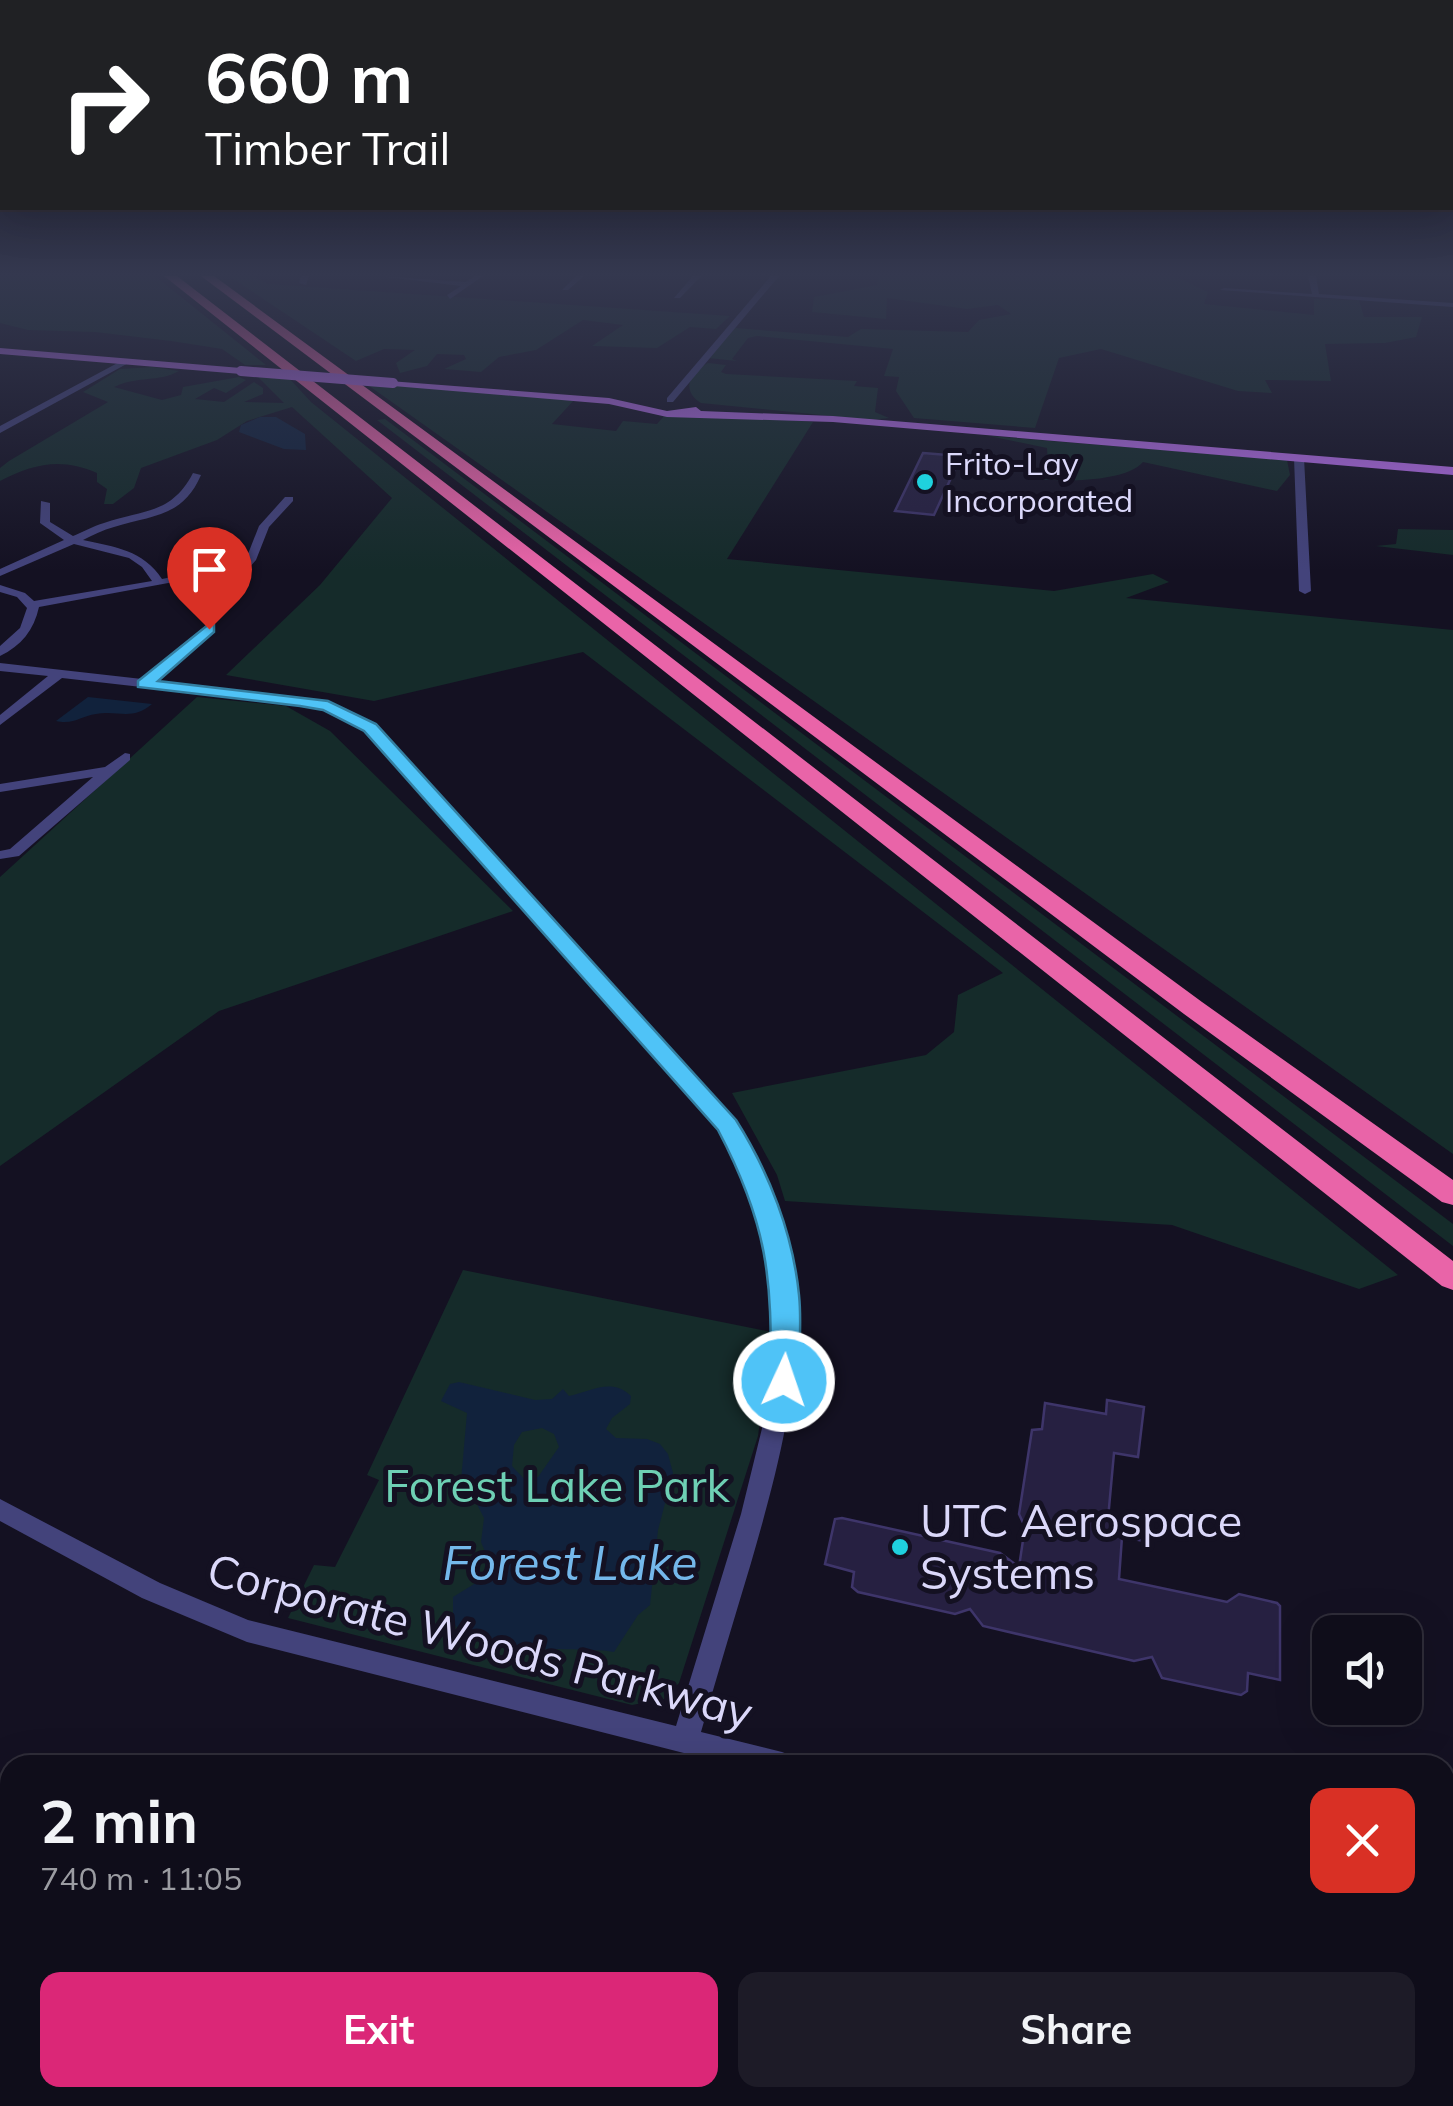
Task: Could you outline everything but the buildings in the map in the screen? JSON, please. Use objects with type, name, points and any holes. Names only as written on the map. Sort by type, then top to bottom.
[{"type":"highway","points":[[296,374],[1453,1278]]},
{"type":"highway","points":[[339,374],[1193,1008],[1453,1195]]},
{"type":"main road","points":[[290,374],[609,401],[682,414],[833,419]]},
{"type":"main road","points":[[609,401],[668,400],[833,419],[1453,471]]},
{"type":"main road","points":[[653,408],[668,400]]},
{"type":"main road","points":[[682,414],[694,411],[694,403]]},
{"type":"street","points":[[0,430],[105,374]]},
{"type":"street","points":[[668,400],[692,374]]},
{"type":"street","points":[[682,386],[694,403]]},
{"type":"street","points":[[1299,458],[1305,591]]},
{"type":"street","points":[[0,572],[107,525],[159,513],[188,493],[196,474]]},
{"type":"street","points":[[32,606],[245,566],[264,526],[289,499]]},
{"type":"street","points":[[44,503],[45,523],[72,542],[145,563],[159,583]]},
{"type":"street","points":[[0,588],[20,595],[32,606]]},
{"type":"street","points":[[0,652],[31,624],[32,606]]},
{"type":"street","points":[[144,684],[209,629]]},
{"type":"street","points":[[0,667],[300,701],[328,706],[370,727],[698,1088],[728,1126],[770,1217],[786,1298],[782,1400],[774,1444],[685,1741]]},
{"type":"street","points":[[0,721],[59,674]]},
{"type":"street","points":[[0,855],[14,853],[126,756]]},
{"type":"street","points":[[0,788],[108,772]]},
{"type":"street","name":"Corporate Woods Parkway","points":[[0,1509],[98,1568],[187,1610],[247,1631],[742,1755]]},
{"type":"green space","points":[[112,374],[170,374],[114,387],[162,400],[181,395],[183,387],[239,377],[246,380],[226,393],[214,388],[195,399],[224,402],[254,382],[263,388],[263,394],[244,402],[284,403],[255,374],[288,377],[311,402],[1398,1275],[1359,1289],[1172,1225],[785,1201],[777,1175],[732,1093],[926,1055],[954,1032],[958,995],[1003,973],[583,652],[374,701],[226,675],[320,585],[392,498],[292,407],[247,421],[217,440],[141,468],[134,488],[113,504],[104,504],[107,489],[97,482],[97,473],[71,465],[36,467],[0,481],[0,468],[9,461],[108,402],[83,392]]},
{"type":"green space","points":[[1053,374],[1035,428],[914,418],[896,391],[899,377],[884,376]]},
{"type":"green space","points":[[1183,374],[1330,374],[1331,381],[1265,380],[1272,393],[1238,391]]},
{"type":"green space","points":[[692,376],[857,381],[854,386],[878,388],[875,412],[889,418],[871,420],[701,403],[689,387]]},
{"type":"green space","points":[[365,383],[575,399],[552,424],[616,431],[623,421],[657,424],[664,416],[737,415],[813,422],[727,559],[1054,591],[1153,574],[1169,582],[1126,598],[1453,630],[1453,1154]]},
{"type":"green space","points":[[385,419],[1453,1224],[1453,1246],[377,420]]},
{"type":"green space","points":[[989,436],[1287,460],[1290,475],[1277,491],[1143,462],[1135,469],[1109,477],[1038,479],[1048,466],[1047,448]]},
{"type":"green space","points":[[1398,529],[1453,530],[1453,555],[1376,546],[1396,544]]},
{"type":"green space","points":[[197,697],[286,706],[330,731],[513,911],[219,1011],[0,1166],[0,877]]},
{"type":"green space","name":"Forest Lake Park","points":[[463,1270],[772,1332],[758,1436],[679,1683],[664,1699],[632,1705],[288,1618],[314,1565],[335,1567],[379,1480],[367,1475]]},
{"type":"water","points":[[260,417],[276,417],[305,434],[306,450],[284,449],[239,432],[241,425]]},
{"type":"water","points":[[88,697],[152,704],[132,714],[104,713],[56,721]]},
{"type":"water","name":"Forest Lake","points":[[459,1382],[535,1400],[552,1399],[563,1389],[569,1396],[616,1387],[631,1396],[630,1404],[612,1418],[606,1429],[616,1438],[647,1439],[660,1444],[668,1454],[673,1473],[658,1530],[650,1605],[638,1615],[614,1652],[506,1646],[485,1642],[453,1623],[453,1597],[484,1578],[486,1554],[481,1542],[484,1518],[477,1504],[460,1492],[467,1413],[441,1401],[450,1384]],"holes":[[[542,1428],[554,1434],[559,1447],[538,1477],[526,1481],[512,1466],[514,1445],[522,1432]]]},
{"type":"place","name":"Frito-Lay Incorporated","points":[[925,482]]},
{"type":"place","name":"UTC Aerospace Systems","points":[[900,1547]]},
{"type":"route","points":[[209,629],[144,684],[328,706],[370,727],[698,1088],[728,1126],[753,1174],[779,1252],[786,1298],[784,1381]]}]
